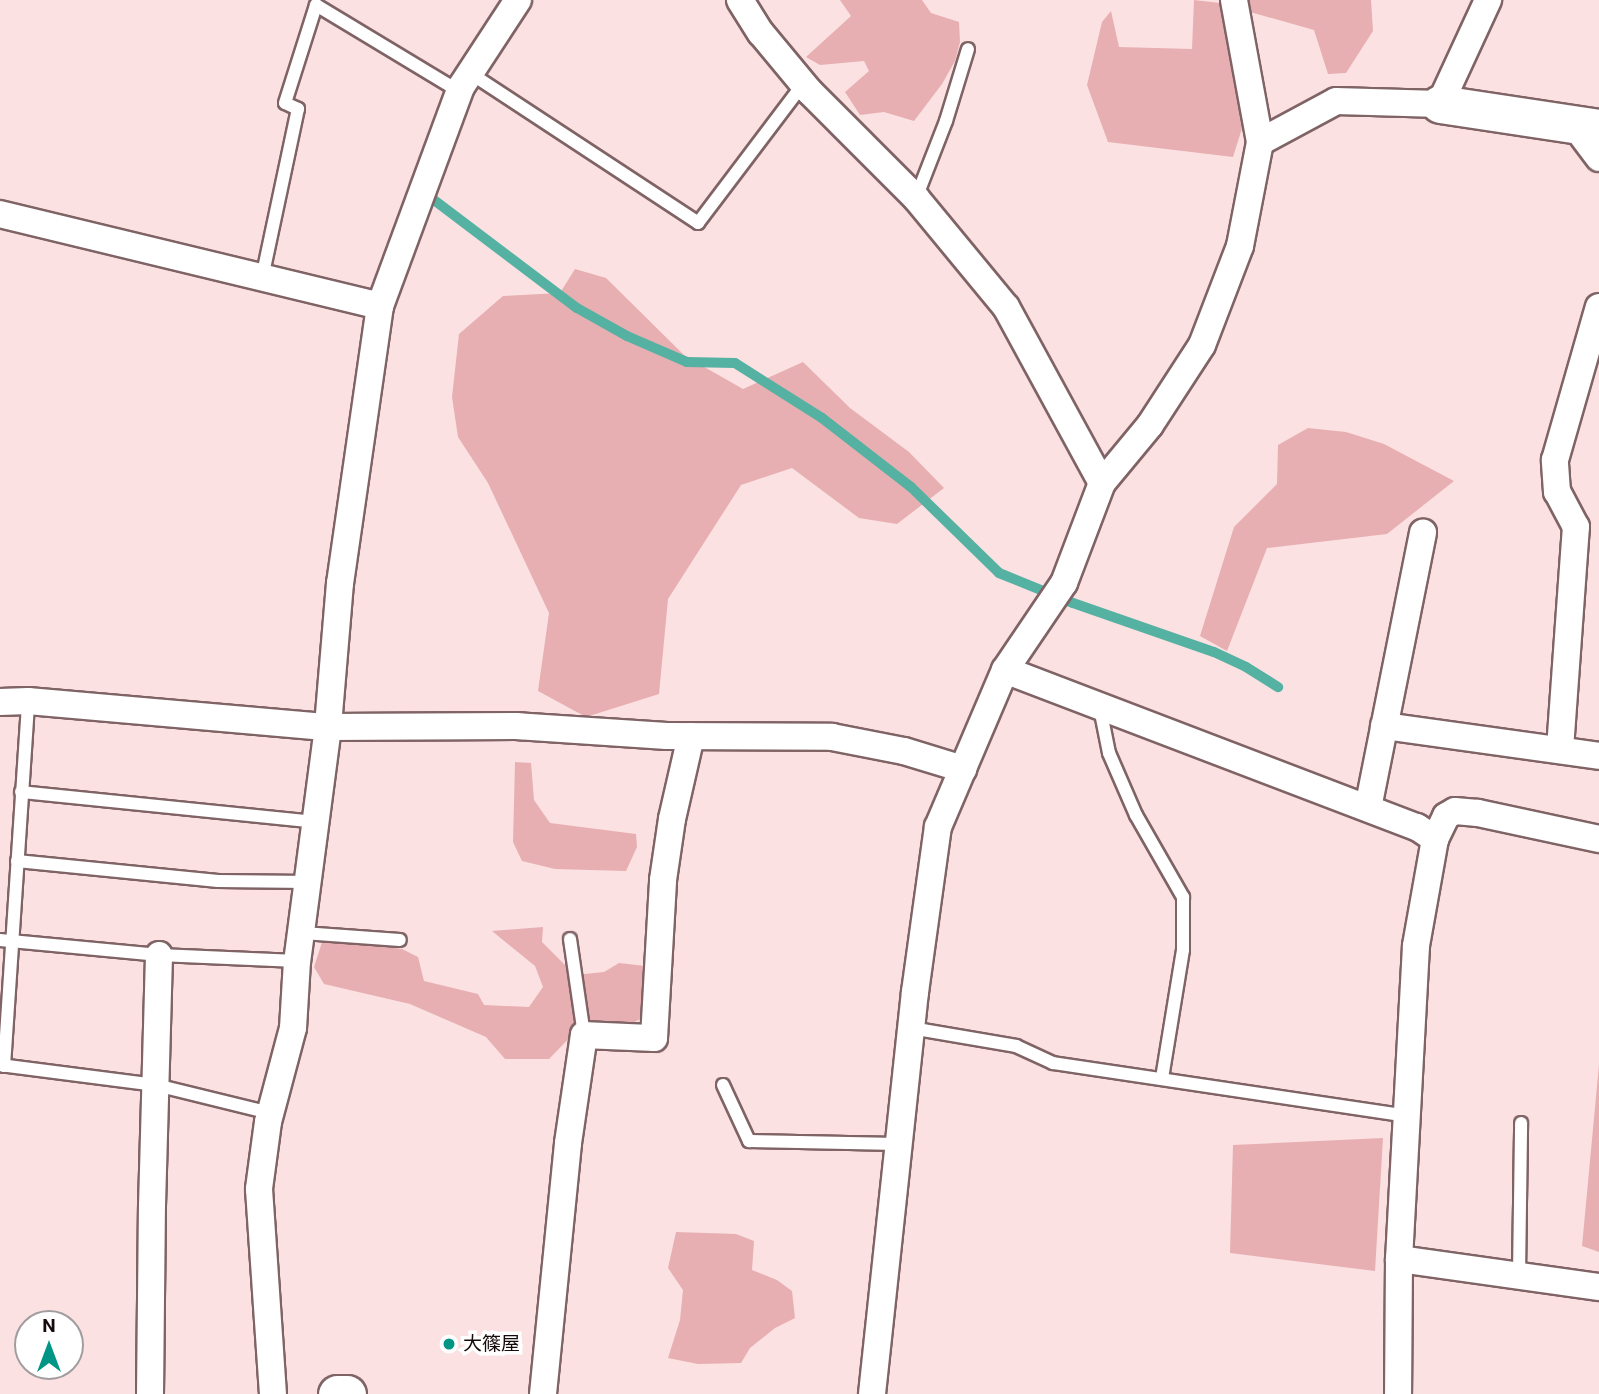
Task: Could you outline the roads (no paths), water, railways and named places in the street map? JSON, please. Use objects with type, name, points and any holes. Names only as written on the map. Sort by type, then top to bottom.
[{"type":"street","points":[[273,1394],[259,1189],[270,1112],[293,1028],[297,961],[303,933],[327,727],[340,583],[380,306],[465,82],[518,0]]},
{"type":"street","points":[[740,0],[761,33],[803,84],[916,198],[1006,307],[1102,483]]},
{"type":"street","points":[[872,1394],[911,1028],[938,827],[1005,670],[1063,585],[1102,483],[1150,425],[1202,345],[1240,246],[1260,142],[1234,0]]},
{"type":"street","points":[[1440,104],[1488,0]]},
{"type":"street","points":[[1260,142],[1336,101],[1440,104],[1587,127],[1599,158]]},
{"type":"street","points":[[0,214],[380,306]]},
{"type":"street","points":[[1560,749],[1576,527],[1557,492],[1555,460],[1599,307]]},
{"type":"street","points":[[1368,808],[1423,532]]},
{"type":"street","points":[[1005,670],[1417,827],[1434,839]]},
{"type":"street","points":[[0,702],[28,701],[327,727],[516,726],[691,736],[832,737],[904,751],[963,769]]},
{"type":"street","points":[[1384,726],[1560,749],[1599,757]]},
{"type":"street","points":[[543,1394],[568,1143],[584,1035],[654,1038],[663,880],[672,819],[691,736]]},
{"type":"street","points":[[1398,1394],[1399,1259],[1416,946],[1434,839],[1446,816],[1455,811],[1478,813],[1599,839]]},
{"type":"street","points":[[150,1394],[159,955]]},
{"type":"street","points":[[1399,1259],[1599,1287]]},
{"type":"street","points":[[337,1394],[347,1394]]},
{"type":"lane","points":[[262,278],[298,109],[285,103],[316,5],[465,82],[698,223],[803,84]]},
{"type":"lane","points":[[916,198],[946,121],[968,49]]},
{"type":"lane","points":[[28,701],[17,861],[6,941],[2,1065],[156,1085],[270,1112]]},
{"type":"lane","points":[[1100,708],[1109,753],[1119,778],[1136,815],[1183,897],[1183,950],[1161,1078]]},
{"type":"lane","points":[[21,792],[316,822]]},
{"type":"lane","points":[[17,861],[218,881],[309,883]]},
{"type":"lane","points":[[303,933],[400,940]]},
{"type":"lane","points":[[570,939],[584,1035]]},
{"type":"lane","points":[[6,941],[159,955],[297,961]]},
{"type":"lane","points":[[911,1028],[1016,1046],[1053,1063],[1407,1116]]},
{"type":"lane","points":[[723,1085],[749,1141],[898,1144]]},
{"type":"lane","points":[[1519,1275],[1521,1123]]},
{"type":"waterway","points":[[434,200],[577,308],[627,336],[687,362],[735,363],[822,418],[911,487],[999,573],[1073,603],[1214,652],[1246,667],[1278,687]]},
{"type":"place","name":"大篠屋","points":[[449,1344]]}]
